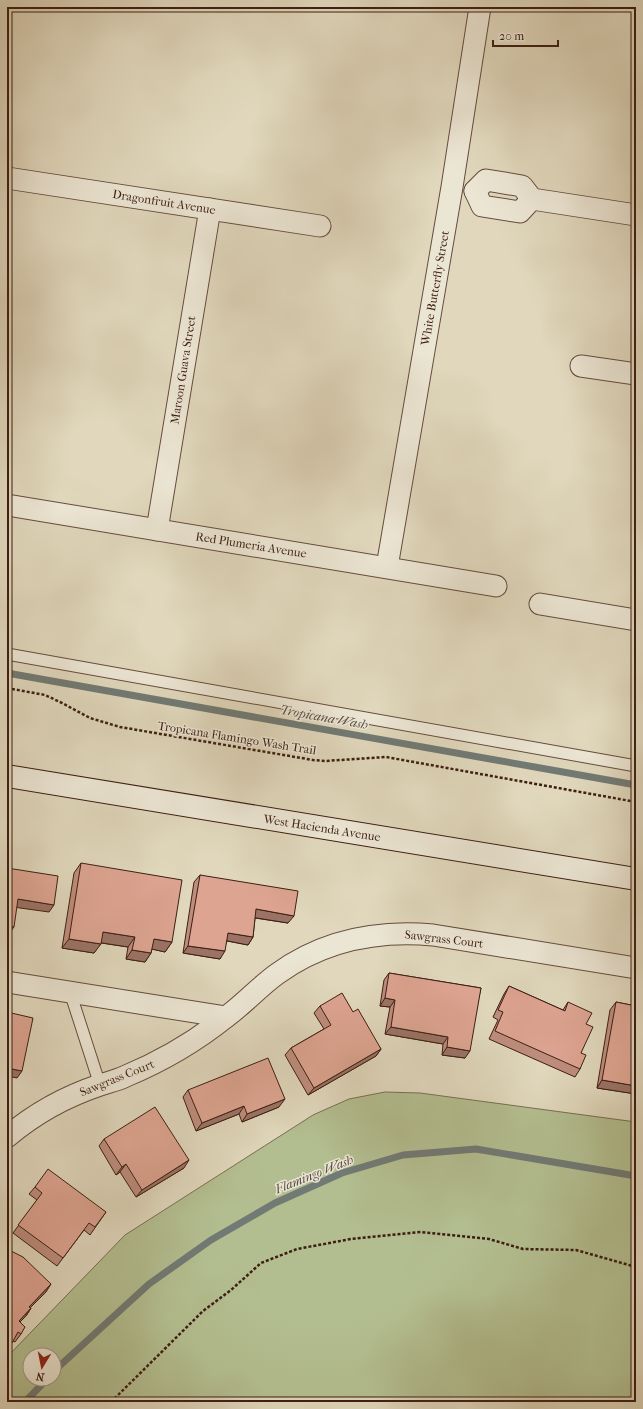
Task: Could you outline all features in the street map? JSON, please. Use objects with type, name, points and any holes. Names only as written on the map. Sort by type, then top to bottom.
[{"type":"main road","name":"West Hacienda Avenue","points":[[7,776],[636,879]]},
{"type":"street","name":"White Butterfly Street","points":[[387,568],[452,188],[480,7]]},
{"type":"street","name":"Dragonfruit Avenue","points":[[7,178],[320,226]]},
{"type":"street","points":[[452,188],[475,192],[486,180],[522,186],[532,199],[636,215]]},
{"type":"street","name":"Maroon Guava Street","points":[[157,530],[210,210]]},
{"type":"street","points":[[581,366],[636,374]]},
{"type":"street","name":"Red Plumeria Avenue","points":[[7,505],[496,586]]},
{"type":"street","points":[[540,604],[636,620]]},
{"type":"street","name":"Sawgrass Court","points":[[7,1137],[34,1117],[55,1105],[100,1085],[124,1077],[171,1054],[226,1018],[277,974],[302,958],[336,943],[384,933],[433,935],[636,968]]},
{"type":"street","points":[[7,982],[226,1018]]},
{"type":"lane","points":[[7,654],[636,766]]},
{"type":"lane","points":[[70,992],[100,1085]]},
{"type":"path","name":"Tropicana Flamingo Wash Trail","points":[[7,688],[45,696],[62,702],[90,718],[120,727],[312,760],[325,761],[373,756],[386,757],[636,802]]},
{"type":"path","points":[[111,1402],[203,1311],[231,1290],[261,1263],[297,1249],[351,1239],[421,1232],[489,1240],[523,1249],[576,1250],[636,1267]]},
{"type":"green space","points":[[385,1092],[420,1093],[636,1122],[636,1402],[7,1402],[7,1357],[125,1235],[313,1115],[349,1099]]},
{"type":"building","points":[[81,863],[182,880],[172,942],[154,939],[151,953],[132,950],[135,937],[103,932],[101,944],[69,939]]},
{"type":"building","points":[[7,868],[58,876],[54,905],[18,899],[14,927],[7,926]]},
{"type":"building","points":[[200,875],[298,891],[294,916],[256,909],[253,937],[228,933],[225,951],[188,946]]},
{"type":"building","points":[[389,973],[481,988],[470,1051],[447,1047],[448,1037],[391,1027],[395,1000],[385,998]]},
{"type":"building","points":[[509,986],[565,1011],[568,1002],[592,1013],[586,1024],[593,1027],[581,1053],[586,1055],[580,1069],[495,1031],[503,1012],[498,1010]]},
{"type":"building","points":[[342,993],[353,1012],[358,1009],[381,1049],[314,1088],[291,1048],[331,1025],[320,1006]]},
{"type":"building","points":[[616,1002],[636,1006],[636,1086],[602,1080]]},
{"type":"building","points":[[7,1012],[33,1018],[22,1071],[7,1068]]},
{"type":"building","points":[[268,1058],[285,1099],[247,1114],[244,1106],[202,1123],[188,1090]]},
{"type":"building","points":[[155,1107],[189,1160],[142,1190],[126,1164],[122,1167],[104,1139]]},
{"type":"building","points":[[48,1169],[106,1212],[95,1227],[89,1223],[63,1258],[18,1225],[42,1193],[35,1187]]},
{"type":"building","points":[[7,1249],[23,1257],[51,1284],[29,1307],[31,1308],[19,1321],[25,1327],[21,1334],[18,1332],[12,1343],[7,1340]]},
{"type":"waterway","name":"Tropicana Wash","points":[[7,673],[636,785]]},
{"type":"waterway","name":"Flamingo Wash","points":[[62,1364],[149,1284],[211,1240],[275,1203],[342,1173],[403,1155],[476,1149],[636,1176]]},
{"type":"waterway","name":"Flamingo Wash","points":[[25,1402],[39,1387]]}]
